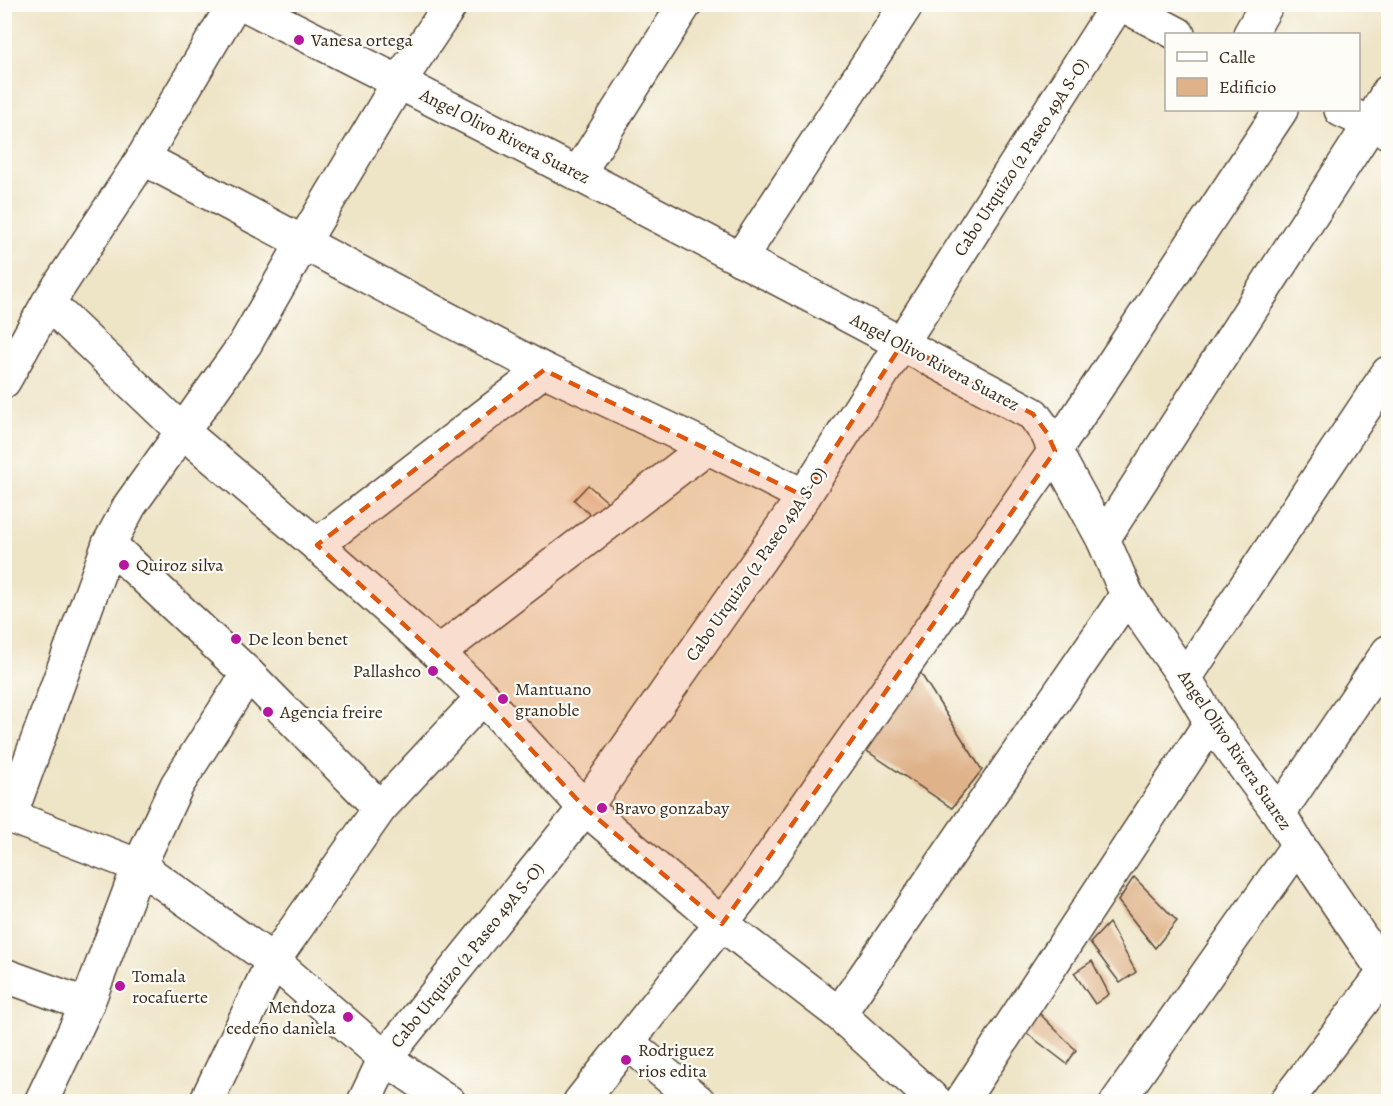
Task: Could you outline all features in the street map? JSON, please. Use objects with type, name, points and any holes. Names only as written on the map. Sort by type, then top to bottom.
[{"type":"street","points":[[4,381],[48,303],[143,158],[234,4]]},
{"type":"street","name":"Angel Olivo Rivera Suarez","points":[[244,4],[578,174],[1033,414],[1047,433],[1102,539],[1127,595],[1185,678],[1211,722],[1279,813],[1298,845],[1388,972]]},
{"type":"street","points":[[448,1101],[385,1058],[273,961],[139,866],[7,815],[109,544],[130,505],[245,344],[399,82],[451,4]]},
{"type":"street","points":[[578,174],[685,4]]},
{"type":"street","points":[[740,259],[907,4]]},
{"type":"street","points":[[1120,4],[1176,33]]},
{"type":"street","name":"Cabo Urquizo (2 Paseo 49A S-O)","points":[[364,1101],[385,1058],[585,808],[804,496],[1120,4]]},
{"type":"street","points":[[1251,33],[1267,4]]},
{"type":"street","points":[[1102,539],[1380,127],[1389,92]]},
{"type":"street","points":[[580,1101],[749,888],[1055,451],[1280,111]]},
{"type":"street","points":[[1343,111],[1380,127]]},
{"type":"street","points":[[143,158],[304,241],[544,370],[804,496]]},
{"type":"street","points":[[48,303],[183,432],[317,545],[438,653],[483,697],[585,808],[722,924],[839,1014],[936,1101]]},
{"type":"street","points":[[317,545],[544,370]]},
{"type":"street","points":[[1185,678],[1389,373]]},
{"type":"street","points":[[438,653],[707,447]]},
{"type":"street","points":[[109,544],[248,674],[380,808]]},
{"type":"street","points":[[839,1014],[1127,595]]},
{"type":"street","points":[[1279,813],[1389,652]]},
{"type":"street","points":[[41,1101],[87,1005],[139,866],[177,785],[248,674]]},
{"type":"street","points":[[206,1101],[273,961],[380,808],[483,697]]},
{"type":"street","points":[[961,1101],[1211,722]]},
{"type":"street","points":[[1117,1101],[1298,845]]},
{"type":"street","points":[[1286,1101],[1388,972]]},
{"type":"street","points":[[4,975],[87,1005]]},
{"type":"street","points":[[627,1042],[699,1101]]},
{"type":"highlighted area","points":[[902,344],[1033,414],[1047,433],[1055,451],[722,924],[585,808],[483,697],[317,545],[544,370],[804,496]]},
{"type":"building","points":[[588,485],[611,505],[597,521],[574,500]]},
{"type":"building","points":[[916,666],[982,770],[952,808],[858,745]]},
{"type":"building","points":[[1134,877],[1177,921],[1155,948],[1118,901]]},
{"type":"building","points":[[1109,923],[1136,972],[1120,983],[1090,943]]},
{"type":"building","points":[[1092,961],[1109,994],[1095,1004],[1074,973]]},
{"type":"building","points":[[1037,1011],[1076,1050],[1067,1064],[1024,1031]]},
{"type":"place","name":"Vanesa ortega","points":[[299,40]]},
{"type":"place","name":"Quiroz silva","points":[[124,565]]},
{"type":"place","name":"De leon benet","points":[[236,639]]},
{"type":"place","name":"Pallashco","points":[[433,671]]},
{"type":"place","name":"Mantuano granoble","points":[[503,699]]},
{"type":"place","name":"Agencia freire","points":[[268,712]]},
{"type":"place","name":"Bravo gonzabay","points":[[602,808]]},
{"type":"place","name":"Tomala rocafuerte","points":[[120,986]]},
{"type":"place","name":"Mendoza cedeño daniela","points":[[348,1017]]},
{"type":"place","name":"Rodriguez rios edita","points":[[626,1060]]}]
